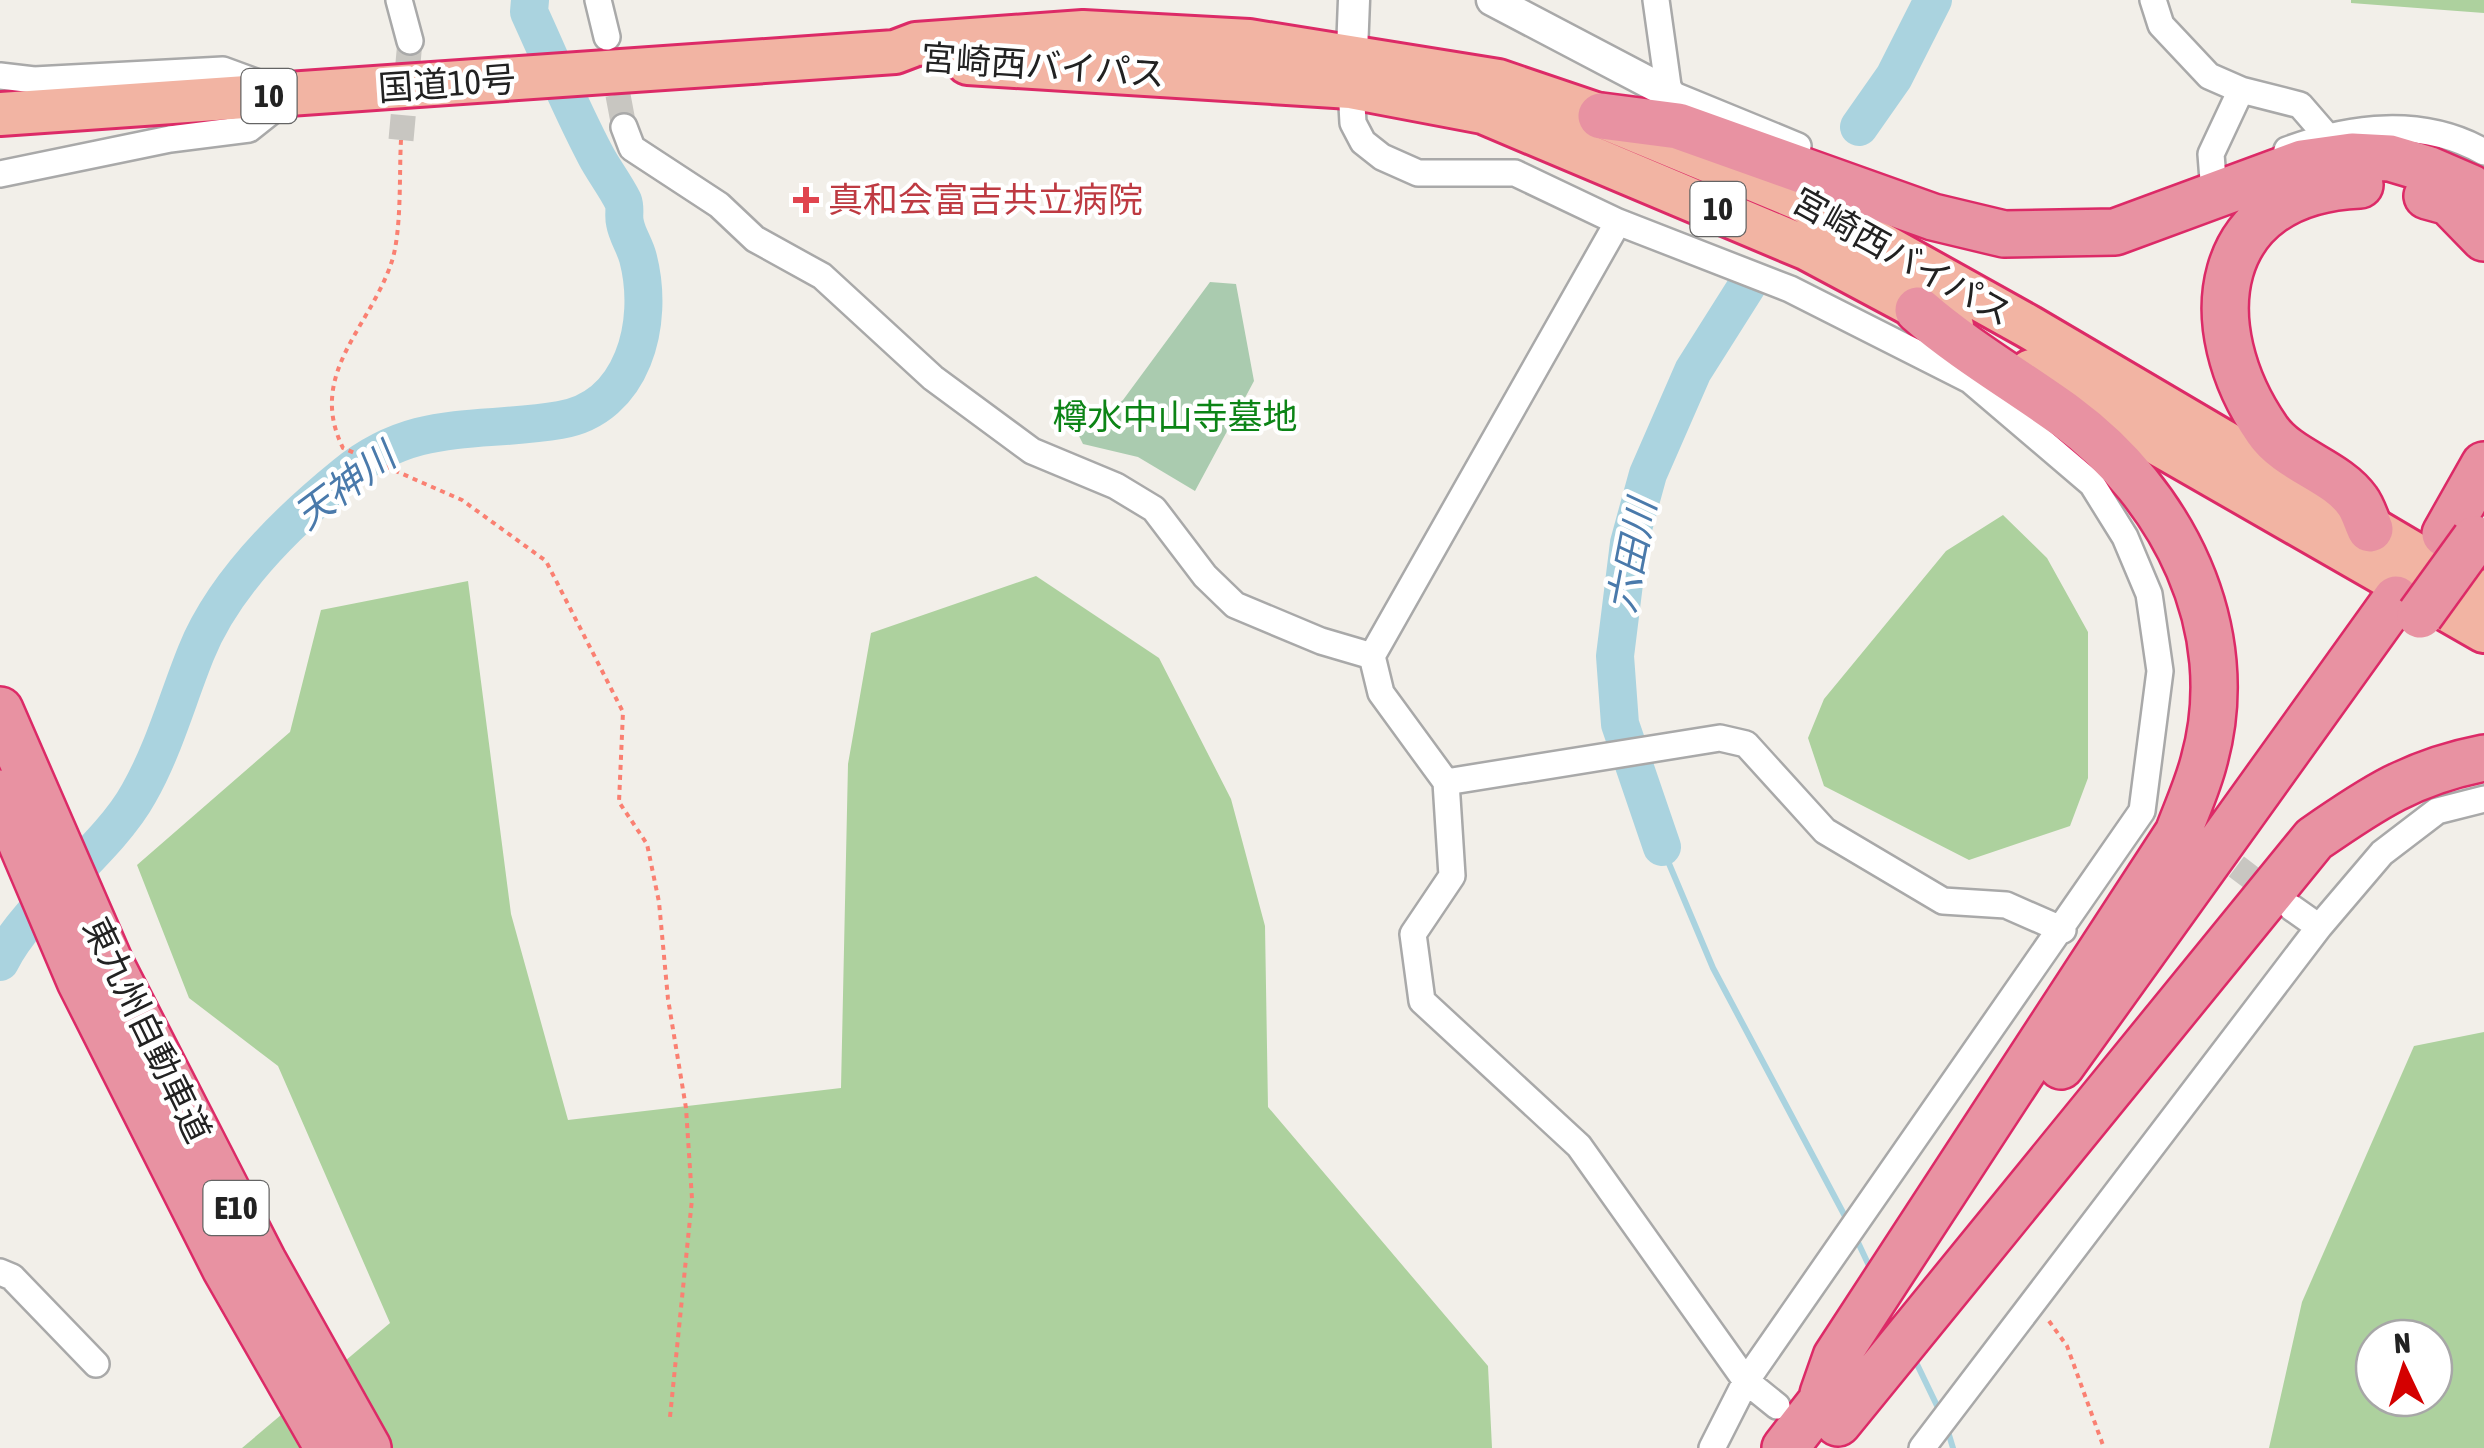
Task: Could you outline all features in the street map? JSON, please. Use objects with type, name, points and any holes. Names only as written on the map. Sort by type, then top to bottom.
[{"type":"highway","name":"宮崎西バイパス","points":[[895,52],[916,44],[1083,32],[1249,41],[1483,112],[1808,248],[2484,631]]},
{"type":"highway","name":"国道10号","points":[[0,114],[538,77],[597,56],[895,52]]},
{"type":"highway","name":"宮崎西バイパス","points":[[1351,71],[1498,81],[1601,116],[1798,198],[2029,326],[2484,595]]},
{"type":"highway","points":[[1601,116],[1678,126],[1933,217],[2004,234],[2115,232],[2302,163],[2352,156],[2390,158],[2427,169],[2471,188],[2484,198]]},
{"type":"highway","points":[[2370,529],[2356,500],[2270,435],[2255,410],[2226,342],[2224,306],[2229,262],[2263,220],[2309,192],[2339,186],[2374,184],[2449,202],[2484,238]]},
{"type":"highway","points":[[1824,1394],[1836,1356],[2178,833],[2205,759],[2214,686],[2198,589],[2168,524],[2133,474],[2068,418],[1954,341],[1918,310]]},
{"type":"highway","points":[[1781,1427],[1824,1394],[1850,1366],[2154,932],[2468,532],[2484,465]]},
{"type":"highway","points":[[1919,1318],[1936,1278],[2408,607]]},
{"type":"highway","name":"東九州自動車道","points":[[0,710],[96,973],[225,1268],[328,1448]]},
{"type":"highway","points":[[1818,1448],[1919,1318],[1951,1288],[2314,839],[2385,790],[2451,765],[2484,758]]},
{"type":"highway","name":"東九州自動車道","points":[[0,793],[96,973],[368,1448]]},
{"type":"highway","points":[[262,1261],[388,1448]]},
{"type":"street","points":[[400,0],[410,42]]},
{"type":"street","points":[[597,56],[598,0]]},
{"type":"street","points":[[1354,0],[1353,123],[1363,142],[1382,157],[1418,172],[1515,173],[1618,222],[1790,288],[1970,380],[2092,484],[2125,537],[2149,594],[2160,671],[2155,813],[2063,930],[1746,1381],[1712,1448]]},
{"type":"street","points":[[1492,0],[1669,93],[1980,214],[2028,222],[2104,219],[2135,212],[2326,135],[2374,128],[2431,132],[2484,152]]},
{"type":"street","points":[[1656,0],[1669,93]]},
{"type":"street","points":[[2153,0],[2161,25],[2210,76],[2241,90],[2300,105],[2326,135]]},
{"type":"street","points":[[0,76],[34,80],[223,70],[292,95]]},
{"type":"street","points":[[2213,180],[2210,154],[2241,90]]},
{"type":"street","points":[[0,174],[170,139],[250,129],[292,95]]},
{"type":"street","points":[[624,127],[632,148],[718,205],[755,239],[822,276],[932,378],[1032,451],[1116,486],[1154,509],[1205,576],[1234,606],[1321,641],[1372,656]]},
{"type":"street","points":[[1618,222],[1372,656],[1381,693],[1446,782],[1452,876],[1413,934],[1422,1001],[1579,1146],[1781,1427]]},
{"type":"street","points":[[1446,782],[1720,738],[1746,744],[1825,832],[1943,901],[2006,905],[2063,930]]},
{"type":"street","points":[[1922,1448],[2319,927],[2382,853],[2437,812],[2484,799]]},
{"type":"street","points":[[2292,908],[2319,927]]},
{"type":"street","points":[[0,1272],[12,1277],[96,1364]]},
{"type":"path","points":[[401,140],[392,262],[330,391],[332,424],[344,448],[462,500],[546,561],[623,712],[619,802],[647,844],[660,902],[668,999],[686,1108],[692,1199],[670,1417]]},
{"type":"path","points":[[2035,1301],[2067,1346],[2104,1448]]},
{"type":"green space","points":[[2484,0],[2484,13],[2351,3]]},
{"type":"green space","name":"樽水中山寺墓地","points":[[1210,282],[1236,284],[1254,381],[1195,491],[1138,457],[1083,444],[1079,436],[1123,400]]},
{"type":"green space","points":[[2003,515],[2047,558],[2088,632],[2088,778],[2070,826],[1969,860],[1824,786],[1808,738],[1824,699],[1946,551]]},
{"type":"green space","points":[[1036,576],[1159,658],[1231,799],[1265,926],[1268,1107],[1488,1366],[1492,1448],[242,1448],[390,1323],[278,1066],[189,998],[137,865],[290,732],[321,610],[468,581],[511,914],[568,1120],[841,1088],[848,764],[871,633]]},
{"type":"green space","points":[[2484,1032],[2484,1448],[2269,1448],[2302,1302],[2414,1046]]},
{"type":"waterway","name":"天神川","points":[[0,962],[29,920],[125,814],[156,759],[208,627],[240,578],[301,513],[345,475],[397,444],[448,431],[560,420],[585,412],[605,399],[621,381],[640,335],[643,283],[638,258],[626,227],[623,201],[570,102],[529,12],[530,0]]},
{"type":"waterway","name":"六田川","points":[[1859,127],[1894,77],[1933,0]]},
{"type":"waterway","name":"六田川","points":[[1662,847],[1620,724],[1615,656],[1629,543],[1648,474],[1693,371],[1748,284]]},
{"type":"waterway","points":[[1662,847],[1713,968],[1847,1220]]},
{"type":"waterway","points":[[1855,1236],[1871,1270]]},
{"type":"waterway","points":[[1914,1358],[1941,1414]]},
{"type":"waterway","points":[[1946,1425],[1953,1448]]},
{"type":"tunnel","points":[[401,140],[410,41]]},
{"type":"tunnel","points":[[611,58],[624,127]]},
{"type":"tunnel","points":[[2207,844],[2279,899]]},
{"type":"place","name":"真和会富吉共立病院","points":[[806,200]]}]
